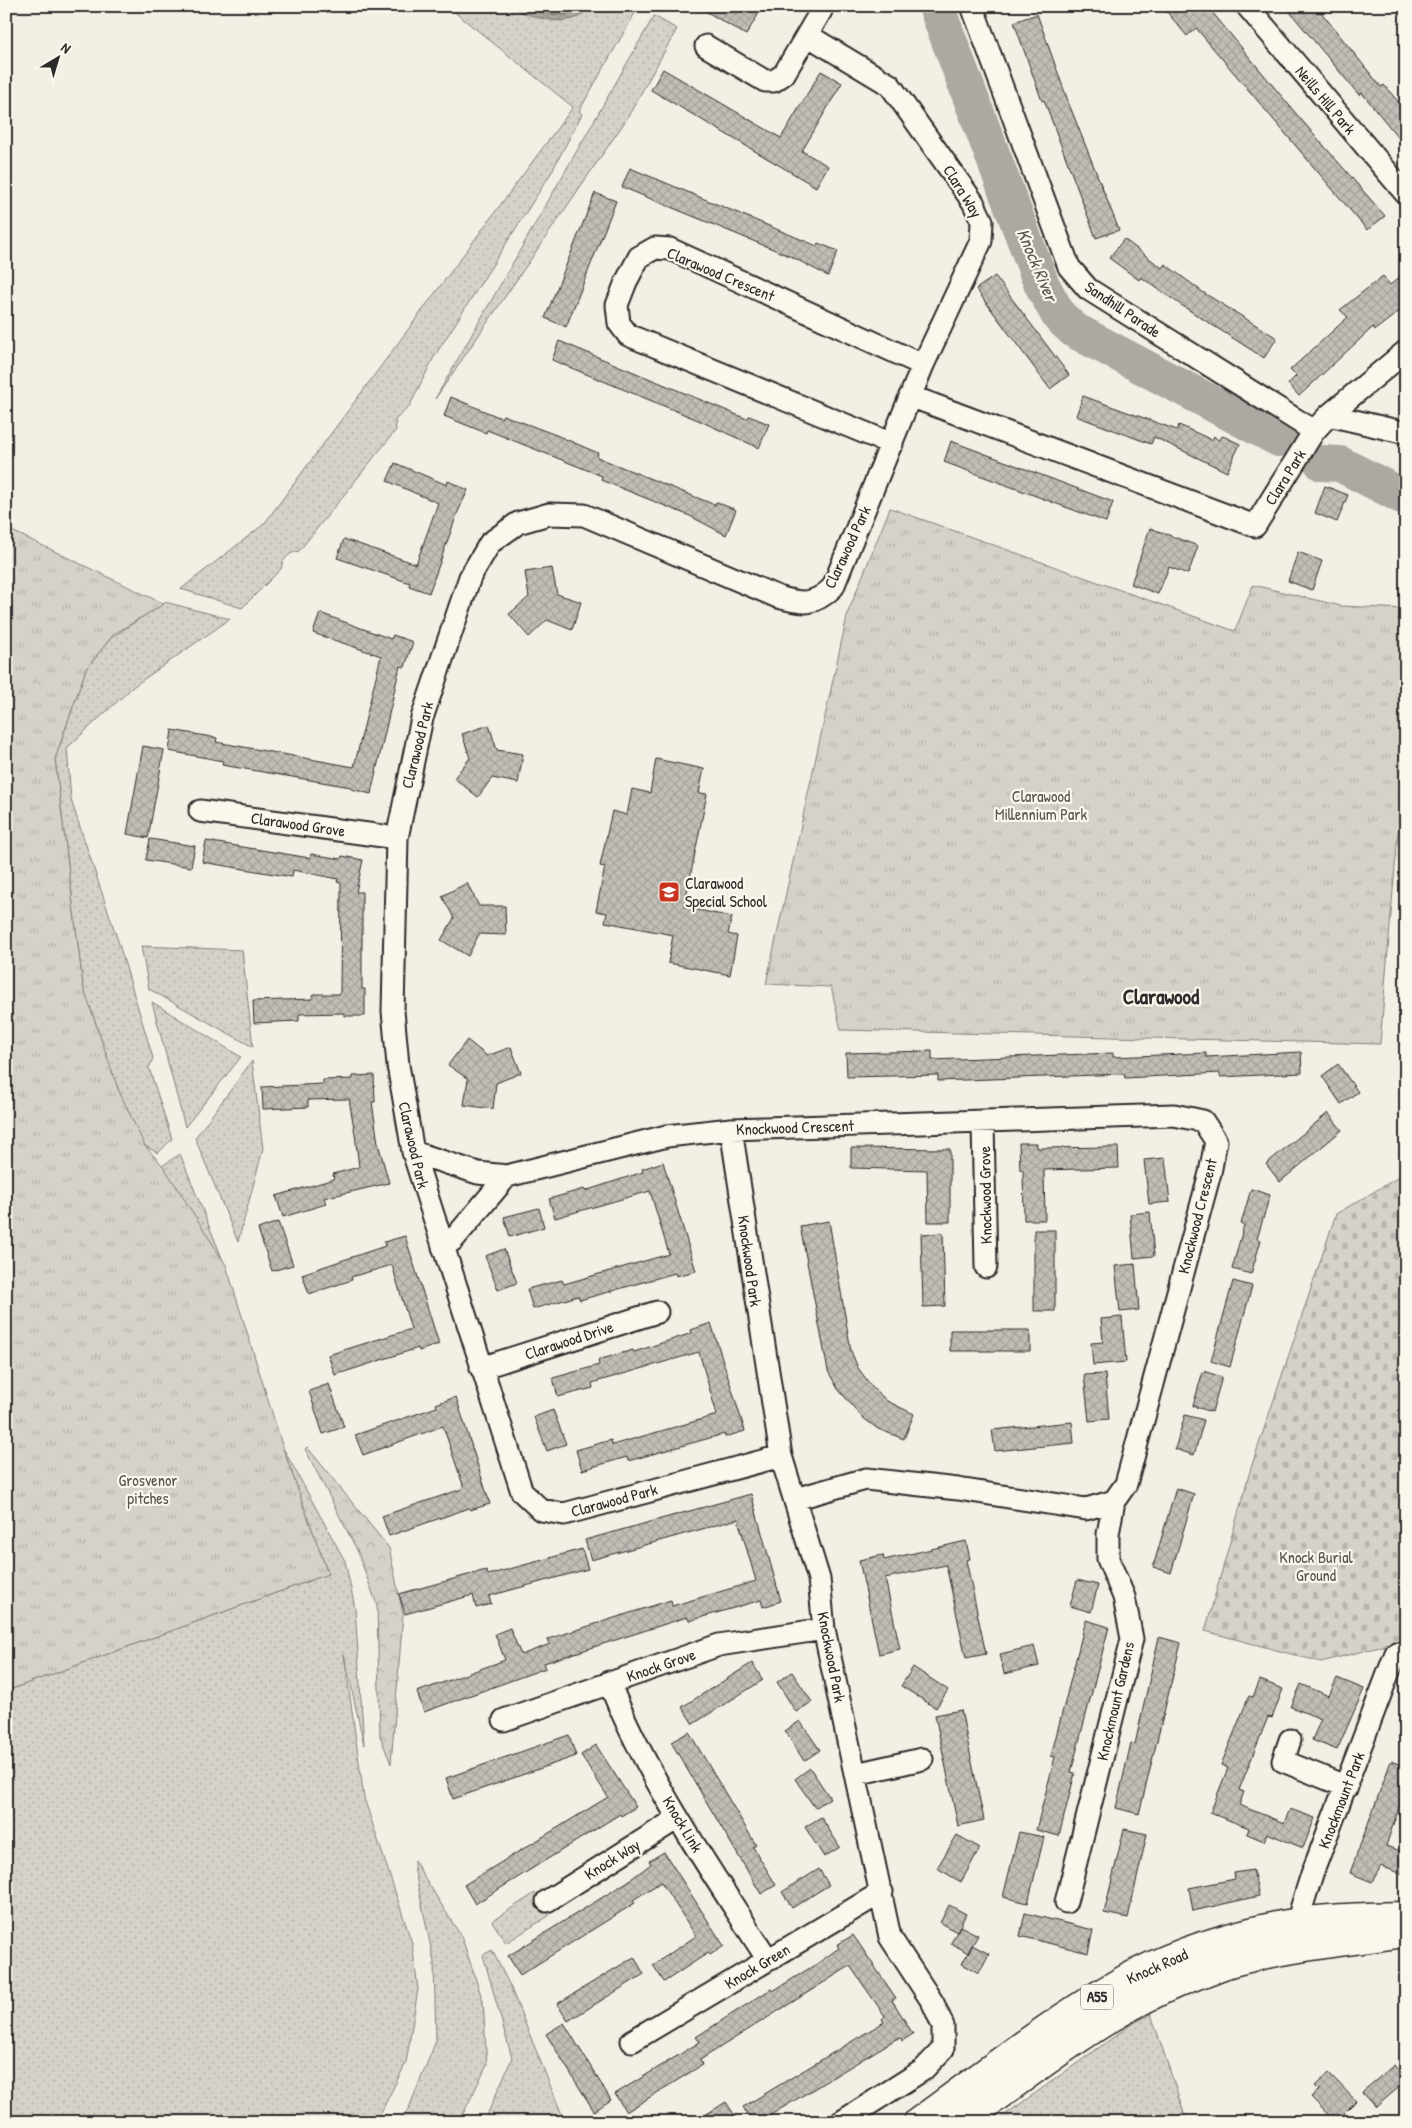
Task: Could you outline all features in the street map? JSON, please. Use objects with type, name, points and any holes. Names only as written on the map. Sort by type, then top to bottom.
[{"type":"highway","name":"Knock Road","points":[[918,2122],[1088,2002],[1125,1979],[1186,1952],[1228,1938],[1301,1922],[1406,1916]]},
{"type":"highway","name":"Knock Road","points":[[962,2122],[1095,2026],[1138,2001],[1232,1962],[1406,1933]]},
{"type":"street","name":"Sandhill Parade","points":[[972,6],[1070,267],[1088,289],[1314,431]]},
{"type":"street","name":"Neills Hill Park","points":[[1247,6],[1406,194]]},
{"type":"street","points":[[706,46],[765,81],[774,81],[784,74],[821,11]]},
{"type":"street","name":"Clara Way","points":[[807,35],[890,85],[973,202],[982,221],[981,241],[910,396]]},
{"type":"street","name":"Clarawood Crescent","points":[[892,444],[628,335],[619,323],[616,305],[639,257],[655,248],[670,249],[923,365]]},
{"type":"street","name":"Clara Park","points":[[910,396],[1255,526],[1314,431],[1329,415],[1406,351]]},
{"type":"street","name":"Clarawood Park","points":[[781,1456],[564,1514],[541,1510],[522,1492],[413,1152],[398,1065],[393,1011],[397,838],[422,718],[470,577],[490,543],[518,523],[550,514],[584,515],[778,596],[801,603],[822,598],[832,587],[910,396]]},
{"type":"street","points":[[1329,415],[1406,433]]},
{"type":"street","name":"Clarawood Grove","points":[[200,811],[397,838]]},
{"type":"street","name":"Knockwood Crescent","points":[[413,1152],[478,1173],[507,1176],[667,1136],[731,1129],[1174,1115],[1202,1121],[1216,1141],[1210,1173],[1126,1484],[1114,1501]]},
{"type":"street","name":"Knockwood Grove","points":[[983,1122],[986,1267]]},
{"type":"street","name":"Knockwood Park","points":[[731,1129],[781,1456],[819,1579],[824,1629],[882,1892],[890,1937],[933,2003],[943,2026],[943,2049],[923,2070],[841,2122]]},
{"type":"street","points":[[443,1247],[454,1240],[507,1176]]},
{"type":"street","name":"Clarawood Drive","points":[[481,1368],[657,1312]]},
{"type":"street","points":[[795,1499],[866,1479],[958,1489],[1086,1509],[1114,1501]]},
{"type":"street","name":"Knockmount Gardens","points":[[1066,1902],[1132,1639],[1124,1597],[1108,1559],[1108,1534],[1114,1501]]},
{"type":"street","name":"Knock Grove","points":[[504,1720],[719,1645],[824,1629]]},
{"type":"street","name":"Knockmount Park","points":[[1301,1949],[1301,1910],[1312,1874],[1347,1787],[1396,1653]]},
{"type":"street","name":"Knock Link","points":[[609,1682],[621,1713],[678,1818],[768,1960]]},
{"type":"street","points":[[1290,1740],[1283,1761],[1347,1787]]},
{"type":"street","points":[[856,1774],[922,1759]]},
{"type":"street","name":"Knock Way","points":[[547,1901],[678,1818]]},
{"type":"street","name":"Knock Green","points":[[632,2041],[882,1892]]},
{"type":"green space","points":[[447,6],[511,6],[587,11],[590,6],[639,6],[579,111],[582,114],[551,173],[434,357],[409,407],[395,420],[396,430],[299,551],[287,557],[281,569],[242,608],[181,589],[264,524],[573,107]]},
{"type":"green space","points":[[654,16],[677,29],[626,120],[435,399]]},
{"type":"green space","name":"Clarawood Millennium Park","points":[[890,508],[1235,631],[1253,585],[1341,606],[1406,609],[1406,814],[1398,832],[1380,1044],[841,1030],[831,987],[766,984],[848,612]]},
{"type":"green space","name":"Grosvenor pitches","points":[[6,528],[164,604],[114,634],[86,669],[55,759],[83,986],[118,1089],[145,1146],[164,1167],[226,1265],[283,1448],[328,1574],[6,1691]]},
{"type":"green space","points":[[165,602],[230,619],[134,686],[67,748],[71,800],[118,941],[153,1058],[149,1068],[172,1139],[158,1153],[143,1145],[118,1089],[83,986],[55,759],[86,669],[111,638]]},
{"type":"green space","points":[[141,946],[242,950],[253,1047],[149,989]]},
{"type":"green space","points":[[152,1002],[241,1057],[185,1127]]},
{"type":"green space","points":[[252,1061],[263,1149],[238,1242],[195,1138]]},
{"type":"green space","points":[[180,1154],[226,1268],[162,1166]]},
{"type":"green space","name":"Knock Burial Ground","points":[[1399,1177],[1406,1198],[1406,1651],[1387,1645],[1321,1662],[1205,1631],[1250,1471],[1336,1214]]},
{"type":"green space","points":[[307,1447],[389,1548],[403,1614],[391,1764],[380,1736],[377,1605],[357,1550],[305,1449]]},
{"type":"green space","points":[[283,1448],[345,1561],[355,1608],[364,1745],[344,1654],[364,1798],[412,1943],[418,1989],[406,2063],[376,2122],[6,2122],[6,1691],[328,1574]]},
{"type":"green space","points":[[414,1860],[462,1938],[483,2001],[487,2065],[464,2112],[453,2122],[398,2122],[409,2108],[436,2041],[434,1962]]},
{"type":"green space","points":[[535,1893],[550,1915],[506,1943],[492,1921]]},
{"type":"green space","points":[[492,1950],[510,1986],[565,2122],[484,2122],[512,2058],[483,1955]]},
{"type":"green space","points":[[1151,2014],[1187,2122],[995,2122],[1132,2024]]},
{"type":"water","points":[[510,6],[590,6],[583,14],[574,19],[563,21],[529,15]]},
{"type":"building","points":[[697,6],[763,6],[746,35]]},
{"type":"building","points":[[1162,6],[1207,6],[1298,116],[1385,216],[1367,230],[1196,28],[1187,36]]},
{"type":"building","points":[[1285,6],[1316,6],[1381,87],[1384,85],[1406,111],[1406,147],[1362,93],[1359,95]]},
{"type":"building","points":[[1037,14],[1069,104],[1119,230],[1096,238],[1044,100],[1042,101],[1014,22]]},
{"type":"building","points":[[663,69],[781,138],[821,71],[842,83],[802,151],[828,166],[816,187],[651,90]]},
{"type":"building","points":[[630,168],[817,246],[818,243],[838,251],[828,276],[792,257],[622,187]]},
{"type":"building","points":[[595,193],[616,201],[566,327],[545,318]]},
{"type":"building","points":[[1124,239],[1162,268],[1165,264],[1204,293],[1277,338],[1264,358],[1141,277],[1139,280],[1109,258]]},
{"type":"building","points":[[1406,272],[1406,306],[1375,330],[1373,327],[1299,396],[1288,384],[1296,376],[1290,370],[1348,317],[1340,310],[1383,276],[1390,285]]},
{"type":"building","points":[[995,276],[1069,375],[1050,389],[976,289]]},
{"type":"building","points":[[559,341],[747,419],[749,416],[769,424],[759,448],[698,420],[552,360]]},
{"type":"building","points":[[1083,396],[1177,430],[1179,425],[1212,440],[1214,436],[1218,440],[1223,436],[1240,444],[1227,472],[1154,437],[1151,444],[1076,416]]},
{"type":"building","points":[[451,397],[501,418],[503,415],[556,435],[598,453],[597,457],[715,505],[716,502],[736,510],[726,535],[690,516],[601,480],[602,476],[487,430],[486,433],[444,416]]},
{"type":"building","points":[[951,441],[1113,502],[1106,522],[944,462]]},
{"type":"building","points":[[395,463],[447,485],[448,481],[468,490],[457,514],[429,593],[409,586],[410,583],[337,558],[344,539],[416,564],[438,503],[387,481]]},
{"type":"building","points":[[1325,486],[1348,495],[1337,522],[1315,513]]},
{"type":"building","points":[[1150,528],[1198,546],[1188,574],[1169,567],[1158,594],[1131,584]]},
{"type":"building","points":[[1298,552],[1322,561],[1312,590],[1288,581]]},
{"type":"building","points":[[552,568],[557,594],[581,602],[572,630],[547,620],[529,637],[509,614],[529,597],[525,572]]},
{"type":"building","points":[[320,613],[391,639],[393,635],[413,642],[405,667],[400,666],[371,794],[351,789],[351,787],[222,765],[223,761],[169,751],[172,730],[217,738],[216,742],[354,767],[381,656],[313,633]]},
{"type":"building","points":[[489,725],[497,750],[523,754],[518,783],[492,778],[478,797],[454,778],[470,758],[462,734]]},
{"type":"building","points":[[143,746],[164,750],[148,838],[127,834]]},
{"type":"building","points":[[656,759],[704,769],[699,793],[707,794],[684,907],[732,917],[728,934],[737,936],[730,975],[668,963],[673,935],[605,922],[607,913],[596,911],[605,867],[600,866],[612,811],[627,815],[632,789],[650,793]]},
{"type":"building","points":[[150,839],[195,846],[191,867],[146,860]]},
{"type":"building","points":[[206,841],[310,858],[311,854],[341,859],[342,856],[363,860],[356,892],[362,892],[362,989],[365,989],[365,1016],[344,1016],[344,1013],[299,1014],[299,1021],[254,1023],[253,1001],[313,999],[313,994],[340,994],[341,883],[337,882],[338,879],[293,870],[292,877],[202,862]]},
{"type":"building","points":[[467,883],[479,906],[505,906],[506,935],[479,934],[468,956],[441,940],[454,918],[442,896]]},
{"type":"building","points":[[467,1040],[487,1056],[511,1047],[521,1073],[496,1083],[493,1109],[464,1105],[468,1079],[448,1065]]},
{"type":"building","points":[[932,1051],[932,1060],[1113,1053],[1113,1057],[1206,1053],[1206,1057],[1301,1052],[1302,1073],[1220,1077],[1220,1073],[1125,1078],[1124,1074],[938,1081],[938,1075],[847,1077],[846,1053]]},
{"type":"building","points":[[1338,1064],[1358,1092],[1341,1104],[1322,1076]]},
{"type":"building","points":[[374,1075],[375,1102],[372,1102],[378,1143],[389,1183],[324,1198],[326,1204],[283,1217],[276,1196],[334,1179],[333,1174],[359,1167],[355,1134],[349,1099],[308,1100],[308,1107],[263,1109],[262,1087],[323,1084],[323,1080],[353,1079],[353,1076]]},
{"type":"building","points":[[1328,1113],[1342,1130],[1280,1182],[1266,1164]]},
{"type":"building","points":[[1019,1143],[1037,1143],[1037,1148],[1118,1147],[1119,1168],[1044,1170],[1045,1220],[1024,1220],[1023,1170],[1020,1170]]},
{"type":"building","points":[[851,1148],[950,1149],[950,1222],[928,1222],[927,1170],[851,1168]]},
{"type":"building","points":[[1165,1158],[1170,1202],[1149,1204],[1144,1160]]},
{"type":"building","points":[[663,1162],[696,1271],[676,1276],[675,1273],[580,1300],[578,1296],[533,1309],[527,1289],[562,1280],[564,1284],[669,1254],[650,1191],[555,1218],[549,1199],[584,1189],[585,1191],[643,1172],[642,1169]]},
{"type":"building","points":[[1251,1189],[1270,1195],[1257,1239],[1261,1240],[1251,1274],[1232,1269],[1244,1225],[1241,1224]]},
{"type":"building","points":[[539,1208],[544,1227],[510,1237],[504,1217]]},
{"type":"building","points":[[1150,1212],[1154,1256],[1134,1258],[1130,1214]]},
{"type":"building","points":[[829,1221],[851,1351],[858,1368],[872,1387],[887,1401],[914,1414],[904,1439],[878,1429],[862,1417],[838,1389],[828,1371],[800,1226]]},
{"type":"building","points":[[278,1222],[293,1265],[272,1271],[258,1229]]},
{"type":"building","points":[[1034,1230],[1055,1230],[1055,1311],[1034,1311]]},
{"type":"building","points":[[943,1233],[945,1306],[923,1307],[921,1234]]},
{"type":"building","points":[[405,1236],[439,1344],[419,1351],[418,1348],[335,1375],[328,1355],[411,1329],[392,1265],[351,1277],[352,1280],[309,1294],[302,1274],[385,1246],[384,1242]]},
{"type":"building","points":[[504,1249],[517,1283],[498,1290],[485,1256]]},
{"type":"building","points":[[1135,1264],[1139,1310],[1120,1312],[1115,1266]]},
{"type":"building","points":[[1233,1281],[1252,1286],[1230,1367],[1211,1361]]},
{"type":"building","points":[[1122,1317],[1126,1362],[1093,1365],[1091,1343],[1103,1342],[1101,1319]]},
{"type":"building","points":[[711,1323],[745,1431],[725,1437],[724,1434],[628,1461],[627,1457],[582,1470],[576,1450],[611,1440],[612,1445],[717,1415],[699,1352],[592,1383],[593,1388],[558,1397],[553,1378],[599,1365],[598,1360],[633,1350],[634,1352],[692,1333],[691,1330]]},
{"type":"building","points":[[950,1330],[1030,1330],[1030,1351],[950,1351]]},
{"type":"building","points":[[1203,1371],[1222,1377],[1212,1412],[1193,1406]]},
{"type":"building","points":[[1105,1374],[1109,1419],[1089,1421],[1084,1375]]},
{"type":"building","points":[[329,1384],[344,1427],[323,1434],[309,1391]]},
{"type":"building","points":[[456,1397],[490,1504],[470,1510],[469,1508],[389,1536],[382,1516],[462,1489],[463,1485],[443,1426],[363,1455],[355,1435],[437,1407],[436,1404]]},
{"type":"building","points":[[553,1410],[566,1444],[547,1451],[534,1417]]},
{"type":"building","points":[[1185,1415],[1204,1420],[1194,1455],[1175,1449]]},
{"type":"building","points":[[1072,1422],[1074,1443],[995,1451],[992,1430]]},
{"type":"building","points":[[1176,1488],[1194,1494],[1171,1573],[1153,1567]]},
{"type":"building","points":[[751,1494],[781,1601],[763,1607],[761,1600],[689,1621],[687,1617],[544,1663],[546,1668],[424,1712],[417,1692],[505,1660],[495,1634],[510,1628],[521,1655],[550,1644],[548,1639],[671,1600],[672,1606],[756,1581],[738,1519],[591,1560],[585,1540]]},
{"type":"building","points":[[966,1541],[970,1559],[966,1560],[986,1654],[966,1658],[946,1565],[885,1578],[900,1649],[879,1654],[859,1560],[883,1555],[884,1560]]},
{"type":"building","points":[[582,1549],[588,1569],[489,1596],[491,1604],[476,1608],[473,1595],[405,1614],[399,1594],[486,1570],[488,1575]]},
{"type":"building","points":[[1077,1580],[1098,1585],[1091,1612],[1070,1606]]},
{"type":"building","points":[[1086,1620],[1109,1627],[1071,1772],[1075,1773],[1059,1836],[1036,1830],[1055,1757],[1051,1756]]},
{"type":"building","points":[[1159,1637],[1181,1643],[1139,1814],[1116,1808],[1131,1743],[1135,1744]]},
{"type":"building","points":[[1034,1646],[1039,1666],[1004,1674],[1000,1654]]},
{"type":"building","points":[[752,1663],[763,1680],[693,1724],[682,1707]]},
{"type":"building","points":[[913,1667],[948,1690],[936,1708],[901,1686]]},
{"type":"building","points":[[792,1672],[812,1702],[796,1712],[777,1682]]},
{"type":"building","points":[[1337,1678],[1364,1689],[1337,1750],[1312,1740],[1321,1719],[1291,1707],[1301,1684],[1329,1696]]},
{"type":"building","points":[[1260,1680],[1283,1689],[1272,1718],[1268,1717],[1239,1790],[1244,1792],[1239,1805],[1284,1823],[1290,1809],[1315,1818],[1303,1848],[1267,1833],[1264,1841],[1247,1834],[1249,1828],[1210,1813],[1228,1768],[1221,1765],[1249,1696],[1253,1697]]},
{"type":"building","points":[[961,1710],[984,1820],[958,1826],[935,1715]]},
{"type":"building","points":[[800,1721],[820,1750],[804,1761],[785,1731]]},
{"type":"building","points":[[689,1732],[756,1845],[753,1847],[776,1885],[761,1894],[671,1742]]},
{"type":"building","points":[[569,1735],[576,1756],[453,1799],[446,1778]]},
{"type":"building","points":[[596,1745],[636,1807],[621,1816],[620,1814],[475,1904],[464,1885],[608,1797],[581,1755]]},
{"type":"building","points":[[1391,1761],[1406,1767],[1406,1786],[1386,1846],[1406,1853],[1406,1876],[1381,1866],[1372,1882],[1350,1873]]},
{"type":"building","points":[[810,1768],[830,1798],[815,1808],[795,1779]]},
{"type":"building","points":[[821,1817],[840,1847],[824,1857],[805,1827]]},
{"type":"building","points":[[1124,1829],[1147,1834],[1128,1918],[1104,1913]]},
{"type":"building","points":[[1019,1832],[1044,1837],[1028,1903],[1003,1897]]},
{"type":"building","points":[[957,1835],[980,1848],[961,1882],[937,1868]]},
{"type":"building","points":[[664,1852],[724,1946],[710,1955],[708,1953],[664,1982],[653,1965],[696,1936],[661,1882],[633,1900],[635,1903],[520,1975],[508,1956],[627,1882],[651,1864],[649,1861]]},
{"type":"building","points":[[819,1869],[829,1885],[792,1908],[782,1892]]},
{"type":"building","points":[[1253,1870],[1259,1896],[1193,1911],[1189,1888],[1235,1879],[1234,1873]]},
{"type":"building","points":[[949,1905],[966,1914],[957,1932],[940,1923]]},
{"type":"building","points":[[1025,1913],[1093,1930],[1088,1953],[1020,1936]]},
{"type":"building","points":[[960,1926],[978,1935],[968,1953],[951,1943]]},
{"type":"building","points":[[853,1935],[896,1998],[892,2000],[913,2034],[902,2041],[901,2038],[896,2039],[759,2122],[752,2122],[743,2107],[884,2022],[882,2019],[885,2016],[850,1966],[700,2060],[702,2065],[626,2112],[615,2094],[700,2042],[696,2037],[771,1989],[773,1991],[818,1963],[839,1948],[837,1945]]},
{"type":"building","points":[[972,1945],[989,1954],[979,1973],[962,1964]]},
{"type":"building","points":[[634,1957],[644,1974],[568,2021],[557,2004]]},
{"type":"building","points":[[564,2023],[611,2100],[594,2111],[546,2034]]},
{"type":"building","points":[[1394,2065],[1406,2081],[1376,2107],[1362,2092]]},
{"type":"building","points":[[1329,2073],[1356,2101],[1335,2122],[1311,2097],[1319,2090],[1315,2086]]},
{"type":"building","points":[[726,2102],[739,2122],[694,2122]]},
{"type":"waterway","name":"Knock River","points":[[936,6],[1041,283],[1059,316],[1074,330],[1279,439]]},
{"type":"waterway","name":"Knock River","points":[[1322,463],[1340,464],[1406,498]]},
{"type":"place","name":"Clarawood Special School","points":[[669,892]]},
{"type":"district","name":"Clarawood","points":[[1161,997]]}]
